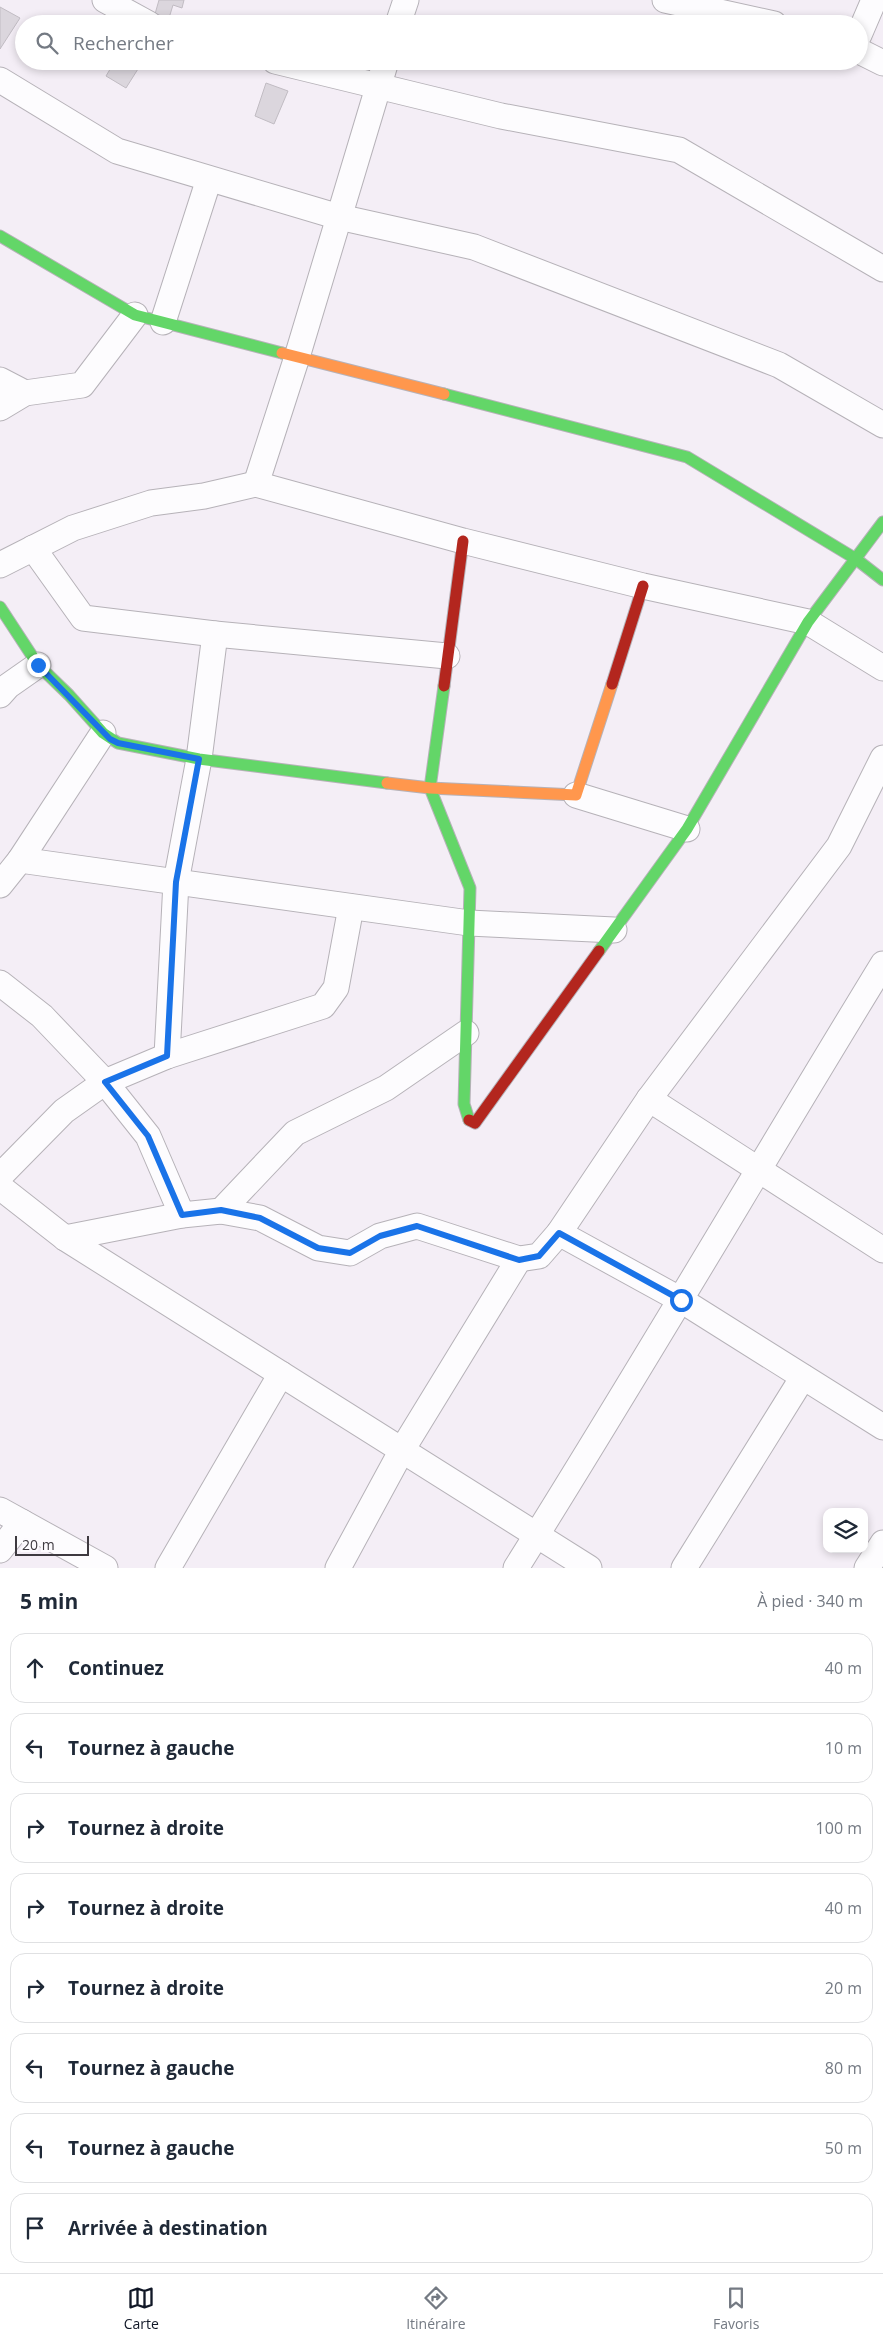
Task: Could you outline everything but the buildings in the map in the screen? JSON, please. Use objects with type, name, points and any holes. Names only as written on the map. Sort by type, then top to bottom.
[{"type":"street","points":[[105,0],[132,15]]},
{"type":"street","points":[[401,15],[406,0]]},
{"type":"street","points":[[665,0],[733,15]]},
{"type":"street","points":[[868,15],[874,0]]},
{"type":"street","points":[[868,56],[883,64]]},
{"type":"street","points":[[309,70],[377,88],[501,116],[679,150],[883,269]]},
{"type":"street","points":[[256,484],[297,356],[383,70]]},
{"type":"street","points":[[0,80],[117,151],[338,217],[474,247],[779,365],[883,425]]},
{"type":"street","points":[[163,322],[209,179]]},
{"type":"street","points":[[0,236],[135,315],[687,457],[856,559],[883,580]]},
{"type":"street","points":[[0,408],[25,393],[82,385],[135,315]]},
{"type":"street","points":[[0,380],[25,393]]},
{"type":"street","points":[[0,564],[73,528],[151,504],[204,496],[256,484],[463,541],[643,586],[808,622],[883,668]]},
{"type":"street","points":[[463,541],[430,788],[470,888],[464,1104],[468,1119],[475,1123],[687,829],[808,622],[883,522]]},
{"type":"street","points":[[33,548],[83,618],[215,634],[447,656]]},
{"type":"street","points":[[576,795],[643,586]]},
{"type":"street","points":[[0,607],[38,665],[69,694],[103,733],[118,743],[199,759],[430,788],[576,795],[687,829]]},
{"type":"street","points":[[167,1056],[176,882],[199,759],[215,634]]},
{"type":"street","points":[[0,695],[8,686],[38,665]]},
{"type":"street","points":[[0,885],[20,860],[103,733]]},
{"type":"street","points":[[65,1238],[182,1215],[221,1210],[260,1218],[318,1248],[326,1250],[350,1253],[380,1236],[417,1226],[519,1260],[539,1256],[559,1233],[648,1099],[839,846],[883,758]]},
{"type":"street","points":[[20,860],[469,923],[614,930]]},
{"type":"street","points":[[0,1176],[64,1111],[105,1082],[167,1056],[323,1006],[336,988],[351,907]]},
{"type":"street","points":[[516,1568],[681,1300],[757,1169],[883,964]]},
{"type":"street","points":[[0,983],[42,1016],[105,1082],[148,1136],[182,1215]]},
{"type":"street","points":[[221,1210],[294,1133],[386,1088],[466,1033]]},
{"type":"street","points":[[648,1099],[883,1250]]},
{"type":"street","points":[[0,1187],[65,1238],[589,1568]]},
{"type":"street","points":[[559,1233],[681,1300],[883,1427]]},
{"type":"street","points":[[338,1568],[402,1450],[519,1260]]},
{"type":"street","points":[[168,1568],[281,1374]]},
{"type":"street","points":[[684,1568],[803,1376]]},
{"type":"street","points":[[0,1510],[105,1568]]},
{"type":"street","points":[[0,1550],[22,1522]]},
{"type":"street","points":[[867,1568],[883,1543]]},
{"type":"traffic: fast","points":[[0,236],[135,315],[282,353]]},
{"type":"traffic: fast","points":[[444,394],[687,457],[856,559],[883,580]]},
{"type":"traffic: fast","points":[[599,951],[687,829],[808,622],[883,522]]},
{"type":"traffic: fast","points":[[0,607],[38,665],[69,695],[103,733],[118,743],[199,759],[387,783]]},
{"type":"traffic: fast","points":[[444,686],[430,788],[470,888],[464,1104],[469,1120]]},
{"type":"traffic: slow","points":[[282,353],[444,394]]},
{"type":"traffic: slow","points":[[387,783],[430,788],[576,795],[612,684]]},
{"type":"traffic: jam","points":[[444,686],[463,541]]},
{"type":"traffic: jam","points":[[612,684],[643,586]]},
{"type":"traffic: jam","points":[[469,1120],[475,1123],[599,951]]},
{"type":"route","points":[[38,665],[69,694],[110,739],[118,743],[199,759],[176,882],[167,1056],[105,1082],[148,1136],[182,1215],[221,1210],[260,1218],[318,1248],[350,1253],[380,1236],[417,1226],[519,1260],[539,1256],[559,1233],[681,1300]]}]
